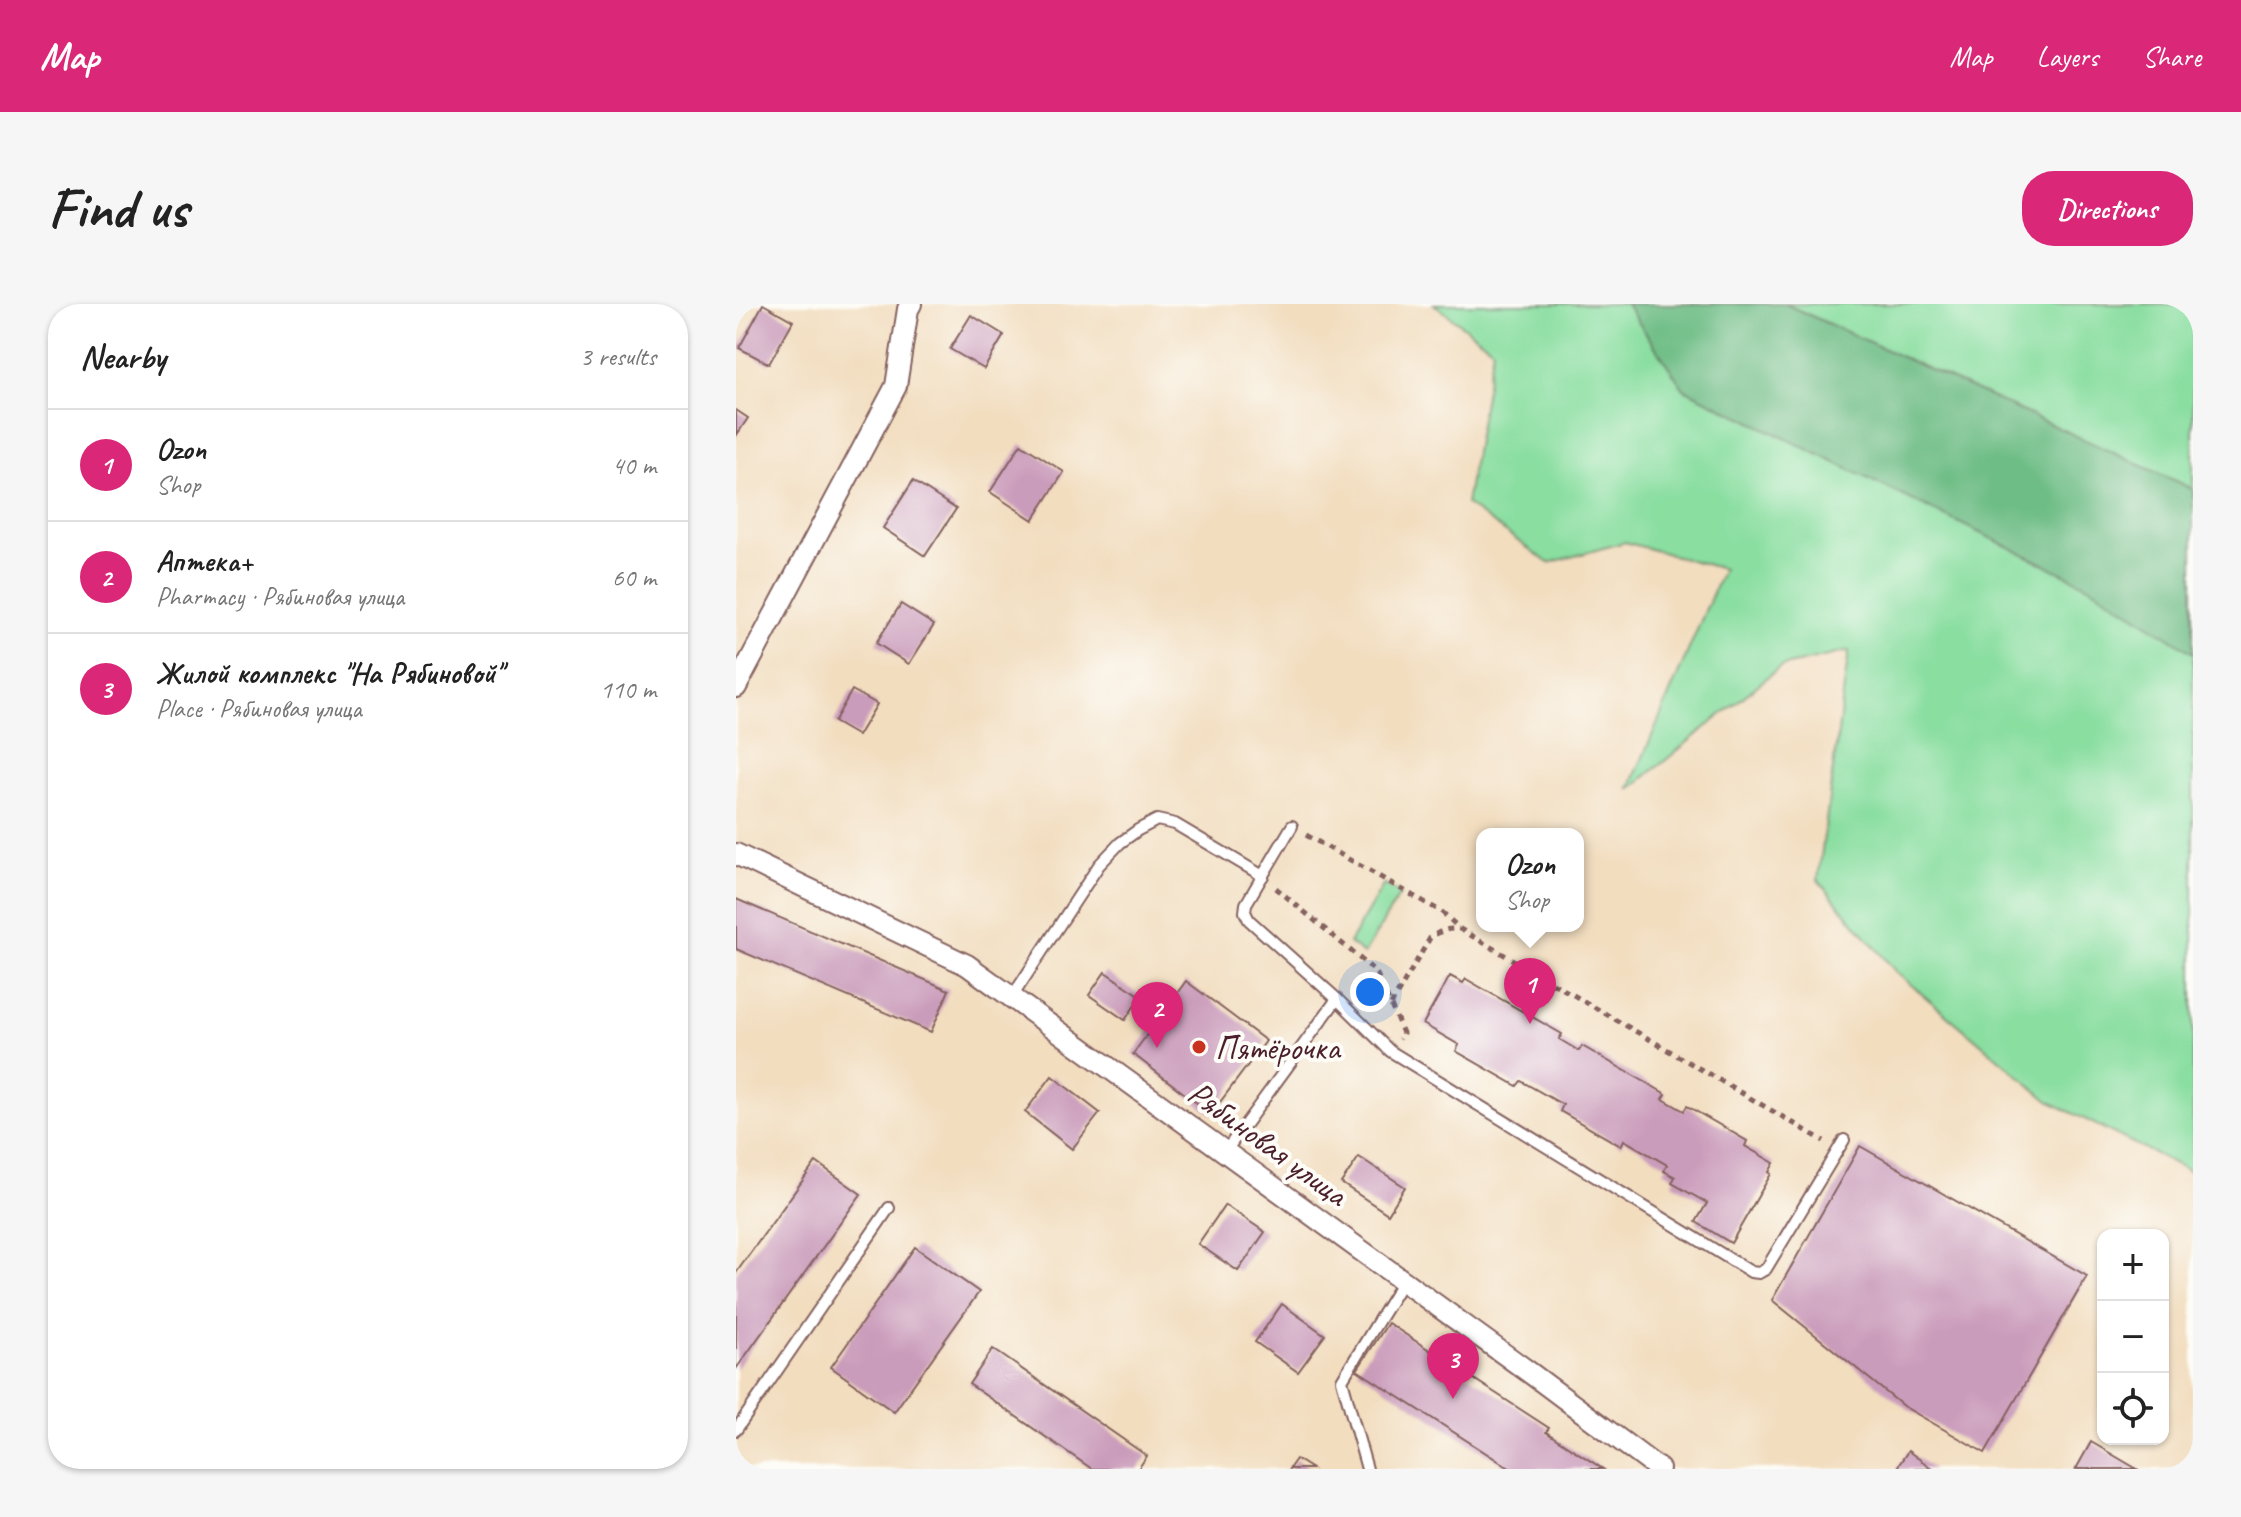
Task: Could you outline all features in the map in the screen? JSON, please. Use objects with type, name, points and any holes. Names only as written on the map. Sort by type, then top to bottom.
[{"type":"street","points":[[736,687],[896,386],[911,304]]},
{"type":"street","name":"Рябиновая улица","points":[[736,854],[967,965],[1659,1469]]},
{"type":"lane","points":[[1012,997],[1099,865],[1120,843],[1157,820],[1175,824],[1263,876]]},
{"type":"lane","points":[[1292,826],[1246,904],[1245,912],[1249,920],[1390,1051],[1751,1272],[1759,1273],[1766,1269],[1841,1145]]},
{"type":"lane","points":[[1225,1152],[1337,999]]},
{"type":"lane","points":[[736,1430],[889,1208]]},
{"type":"lane","points":[[1369,1467],[1342,1380],[1403,1281]]},
{"type":"path","points":[[1321,843],[1442,912],[1460,929],[1841,1145]]},
{"type":"path","points":[[1276,888],[1376,972],[1403,1033],[1390,1051]]},
{"type":"path","points":[[1391,1005],[1430,938],[1450,928],[1460,929]]},
{"type":"green space","points":[[1434,304],[1626,304],[1684,389],[2091,587],[2193,653],[2193,1173],[2050,1102],[1896,972],[1818,880],[1849,651],[1780,667],[1629,790],[1723,569],[1625,542],[1549,563],[1466,504],[1493,349]]},
{"type":"green space","points":[[1626,304],[1785,304],[2193,489],[2193,653],[2091,587],[1684,389]]},
{"type":"green space","points":[[1785,304],[2193,304],[2193,489]]},
{"type":"green space","points":[[1384,884],[1400,894],[1364,954],[1349,943]]},
{"type":"building","points":[[763,304],[793,321],[769,364],[739,348]]},
{"type":"building","points":[[971,315],[1004,335],[984,369],[950,349]]},
{"type":"building","points":[[736,410],[748,418],[736,436]]},
{"type":"building","points":[[1021,444],[1064,472],[1033,520],[990,492]]},
{"type":"building","points":[[913,481],[956,509],[925,556],[883,528]]},
{"type":"building","points":[[901,604],[934,625],[909,664],[876,643]]},
{"type":"building","points":[[852,690],[877,704],[858,736],[834,722]]},
{"type":"building","points":[[736,899],[949,990],[931,1032],[736,949]]},
{"type":"building","points":[[1105,972],[1141,996],[1125,1020],[1089,995]]},
{"type":"building","points":[[1450,976],[1463,983],[1466,979],[1562,1034],[1559,1039],[1579,1051],[1582,1046],[1666,1094],[1663,1099],[1684,1111],[1687,1106],[1747,1141],[1745,1146],[1774,1163],[1769,1172],[1771,1174],[1731,1243],[1696,1222],[1707,1203],[1672,1183],[1675,1177],[1664,1171],[1667,1165],[1624,1140],[1621,1146],[1560,1111],[1563,1105],[1521,1081],[1517,1086],[1456,1051],[1459,1045],[1423,1024]]},
{"type":"building","name":"Пятёрочка","points":[[1186,981],[1266,1041],[1211,1114],[1133,1054]]},
{"type":"building","points":[[1052,1076],[1100,1113],[1072,1149],[1025,1112]]},
{"type":"building","points":[[1860,1146],[2087,1276],[1985,1453],[1903,1406],[1772,1300]]},
{"type":"building","points":[[1359,1157],[1405,1187],[1388,1214],[1341,1183]]},
{"type":"building","points":[[816,1162],[861,1194],[736,1369],[736,1273]]},
{"type":"building","points":[[1225,1205],[1265,1232],[1238,1271],[1198,1244]]},
{"type":"building","points":[[915,1247],[979,1292],[894,1412],[831,1367]]},
{"type":"building","points":[[1282,1304],[1325,1335],[1298,1372],[1255,1342]]},
{"type":"building","points":[[1388,1323],[1549,1428],[1546,1432],[1603,1469],[1511,1469],[1357,1370]]},
{"type":"building","points":[[993,1349],[1147,1456],[1138,1469],[1092,1469],[969,1384]]},
{"type":"building","points":[[2091,1442],[2137,1469],[2076,1469]]},
{"type":"building","points":[[1908,1451],[1933,1469],[1896,1469]]},
{"type":"building","points":[[1296,1459],[1312,1469],[1289,1469]]},
{"type":"place","name":"Ozon","points":[[1530,1024]]},
{"type":"place","name":"Пятёрочка","points":[[1199,1047]]},
{"type":"place","name":"Аптека+","points":[[1157,1048]]},
{"type":"place","name":"Жилой комплекс \"На Рябиновой\"","points":[[1453,1399]]}]
